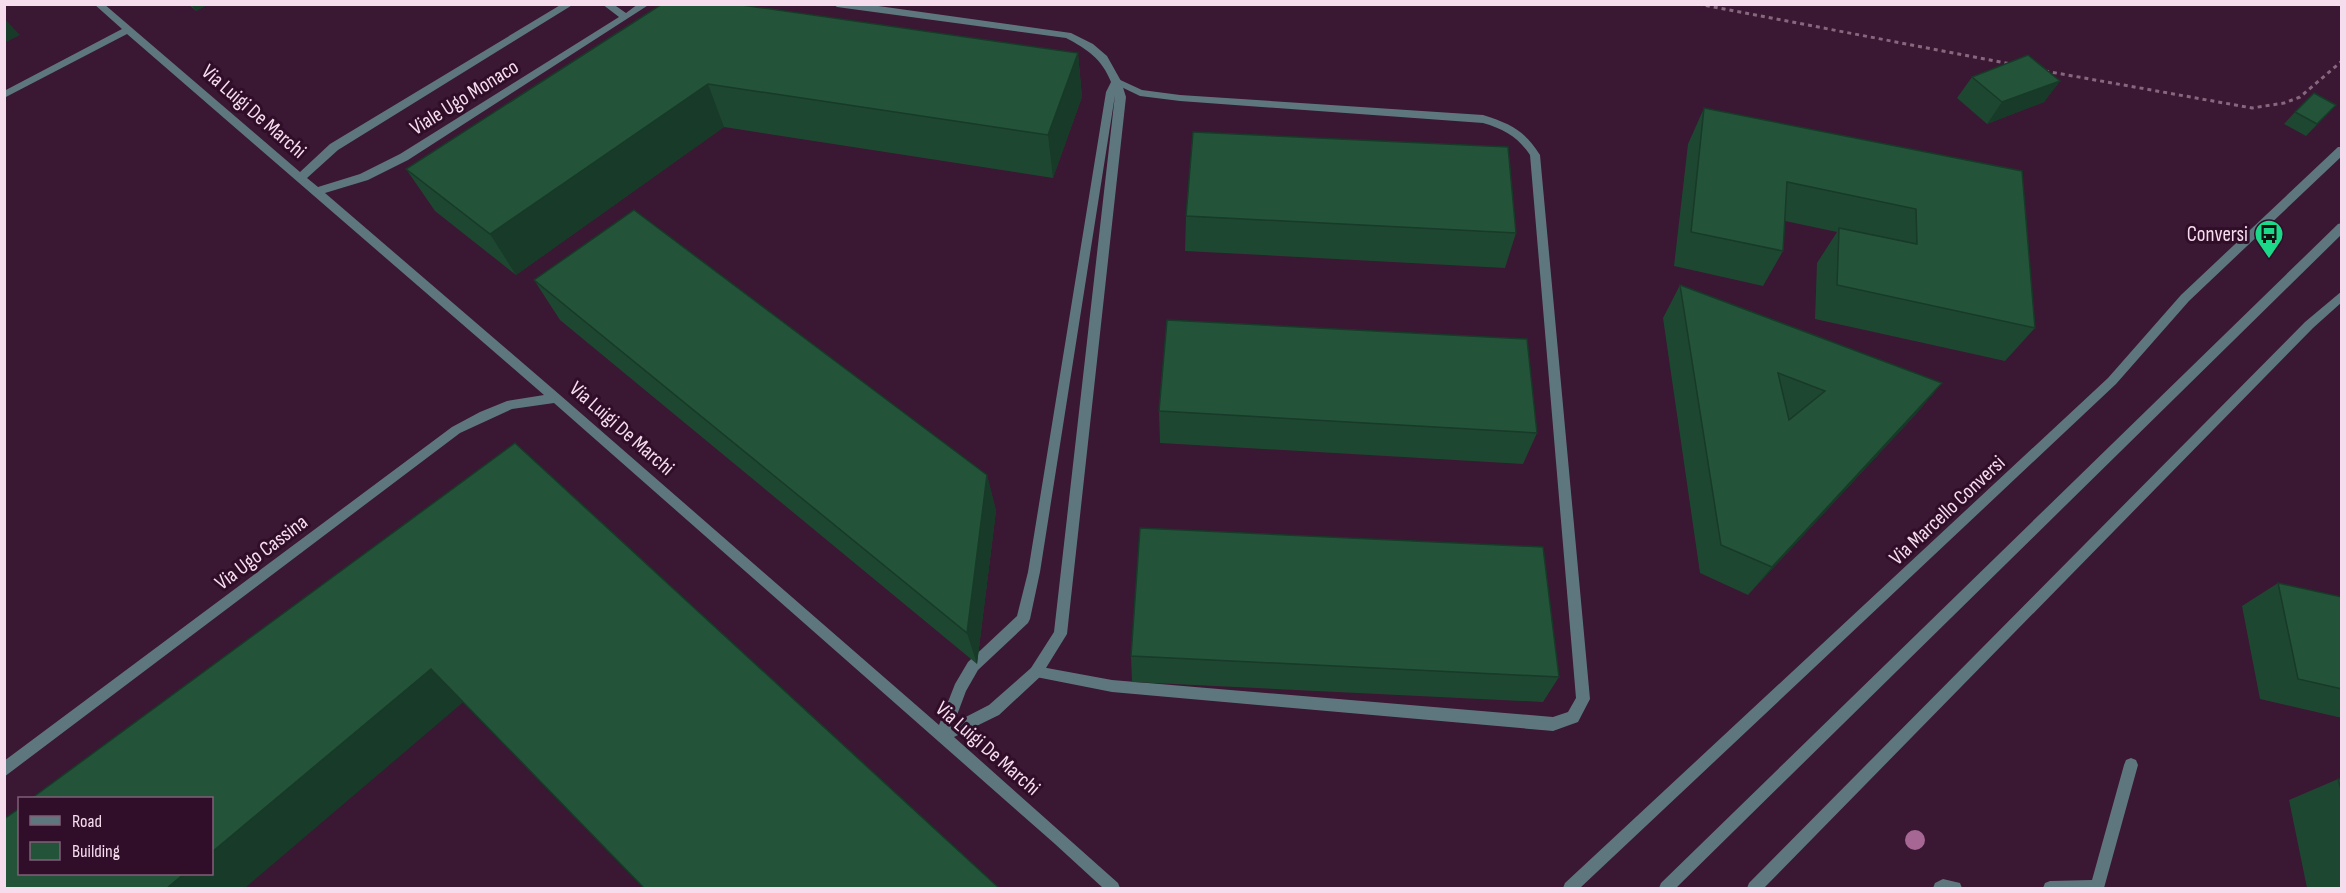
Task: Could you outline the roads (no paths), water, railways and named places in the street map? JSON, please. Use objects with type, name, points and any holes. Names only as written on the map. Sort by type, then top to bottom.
[{"type":"street","name":"Via Luigi De Marchi","points":[[99,4],[556,398],[1113,888]]},
{"type":"street","name":"Viale Ugo Monaco","points":[[300,178],[334,147],[570,4]]},
{"type":"street","points":[[606,4],[626,17]]},
{"type":"street","name":"Viale Ugo Monaco","points":[[315,192],[364,177],[404,157],[646,4]]},
{"type":"street","points":[[837,4],[1068,35],[1094,47],[1107,64],[1121,97],[1060,634],[1036,672],[994,710],[942,736]]},
{"type":"street","points":[[4,95],[128,30]]},
{"type":"street","points":[[1036,672],[1112,686],[1553,724],[1573,717],[1583,699],[1535,155],[1523,136],[1509,127],[1483,119],[1180,98],[1140,93],[1116,81]]},
{"type":"street","points":[[942,736],[960,688],[973,666],[1023,619],[1034,572],[1111,92],[1116,81]]},
{"type":"street","name":"Via Marcello Conversi","points":[[1570,888],[2112,381],[2185,298],[2342,150]]},
{"type":"street","points":[[1666,888],[2342,227]]},
{"type":"street","points":[[1755,888],[2308,325],[2342,295]]},
{"type":"street","name":"Via Ugo Cassina","points":[[4,770],[456,430],[511,404],[556,398]]},
{"type":"street","points":[[2050,888],[2097,887],[2131,765]]},
{"type":"street","points":[[1940,888],[1943,886],[1955,888]]},
{"type":"place","name":"Conversi","points":[[2269,260]]}]
